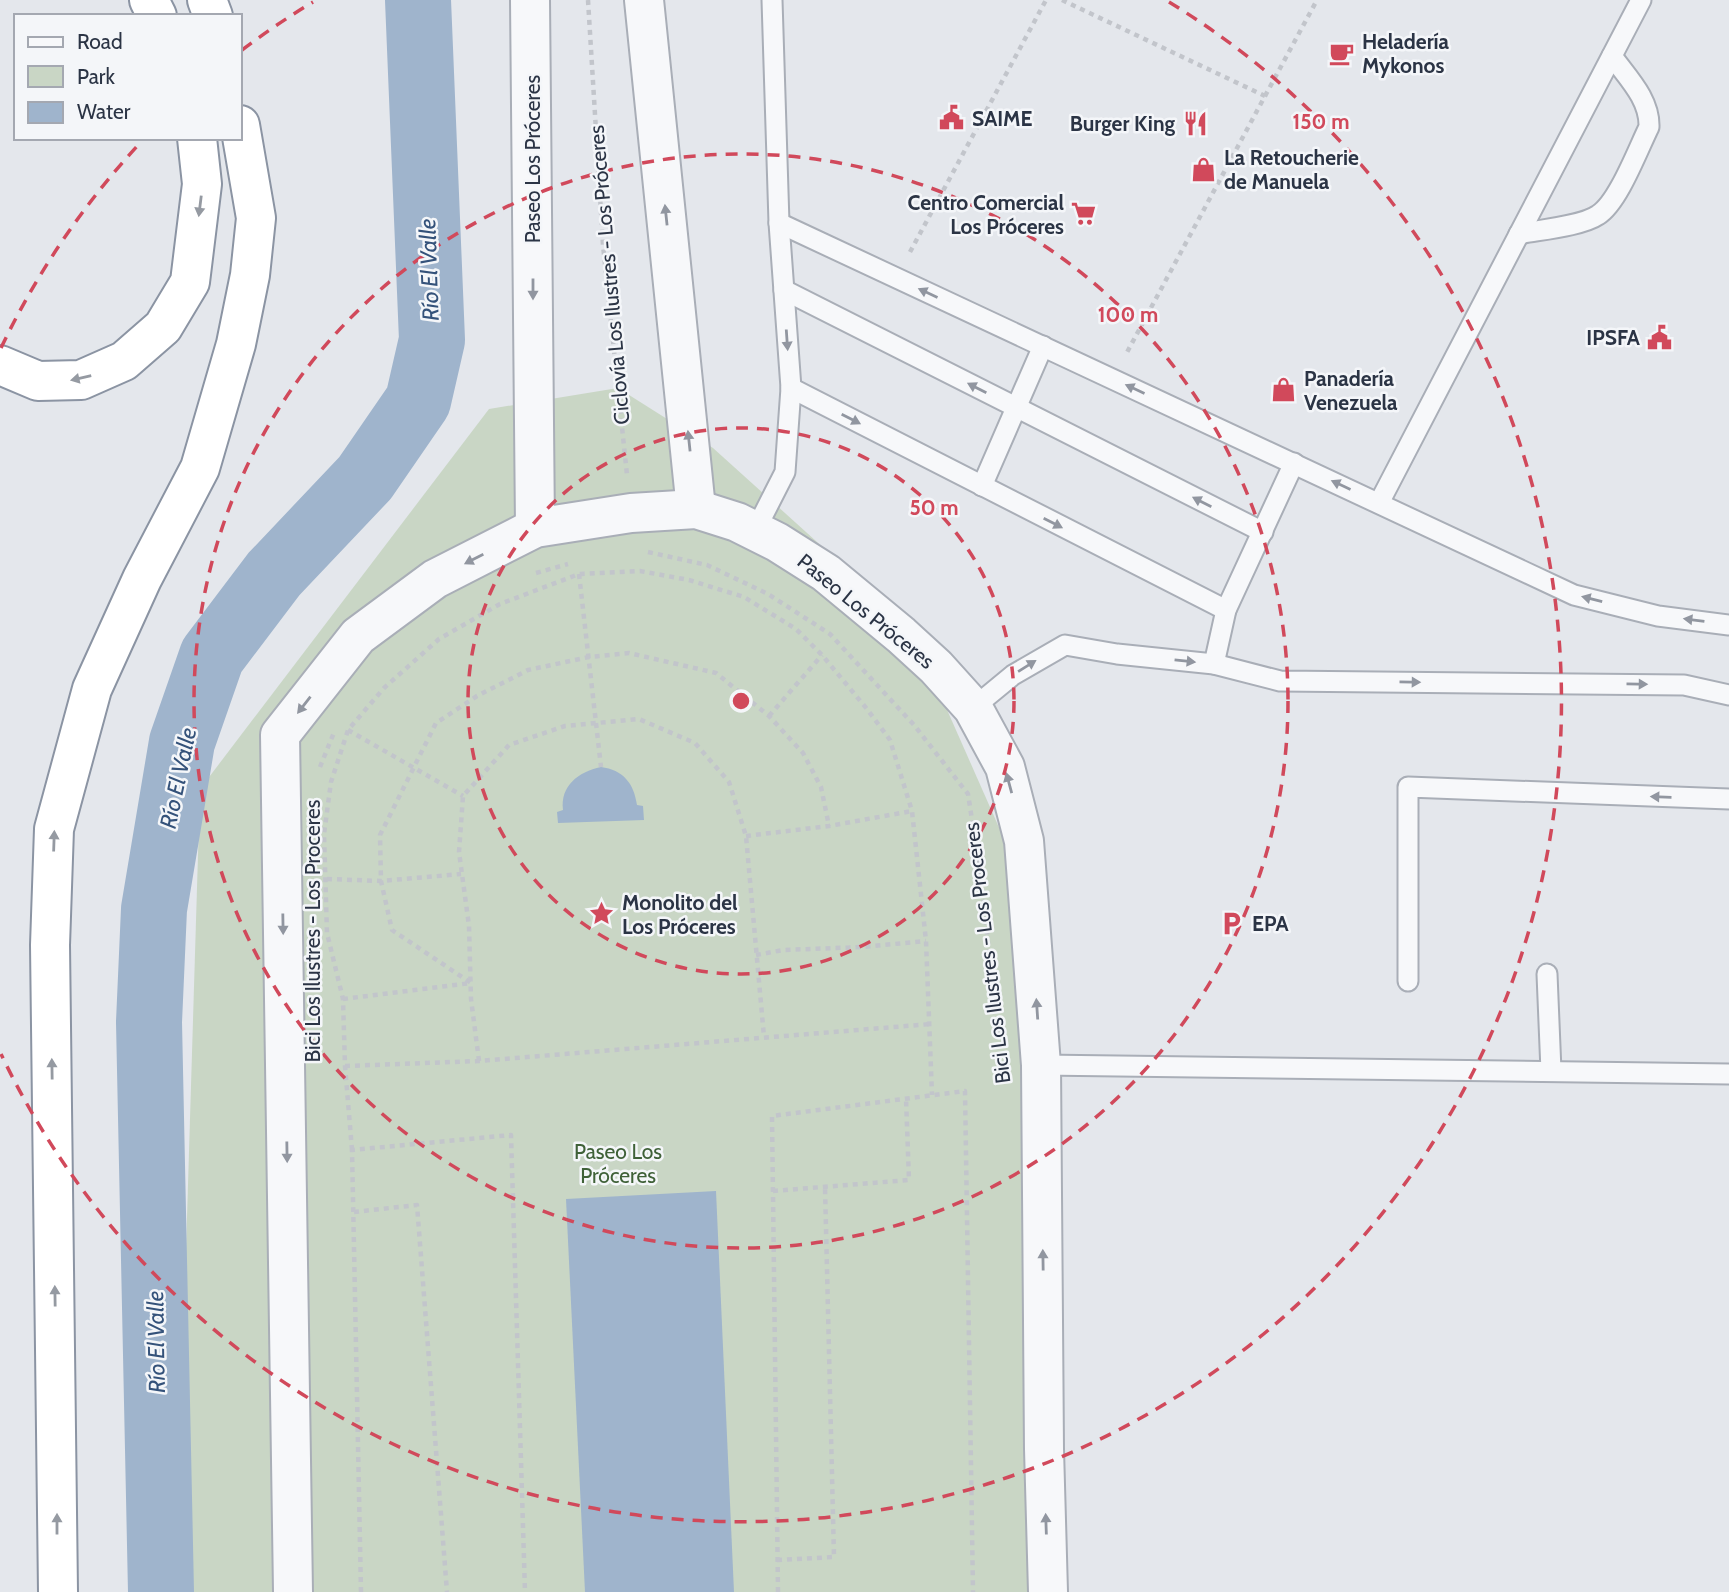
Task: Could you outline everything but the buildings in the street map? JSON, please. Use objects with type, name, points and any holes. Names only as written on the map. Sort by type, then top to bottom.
[{"type":"highway","points":[[58,1592],[50,945],[54,829],[92,689],[142,579],[200,468],[236,344],[250,275],[256,218],[242,136]]},
{"type":"highway","points":[[0,365],[38,381],[81,380],[124,361],[163,327],[190,282],[202,184],[197,140]]},
{"type":"street","name":"Paseo Los Próceres","points":[[530,0],[535,528]]},
{"type":"street","points":[[644,0],[696,509]]},
{"type":"street","name":"Paseo Los Próceres","points":[[293,1592],[280,735],[358,636],[435,579],[535,528],[633,531],[696,509],[737,522],[778,542],[826,573],[901,635],[936,667],[974,708],[1005,767],[1024,841],[1041,1065],[1044,1449],[1048,1592]]},
{"type":"lane","points":[[755,531],[785,472],[791,388],[779,223],[772,0]]},
{"type":"lane","points":[[1379,503],[1641,0]]},
{"type":"lane","points":[[1519,234],[1587,220],[1599,215],[1612,203],[1649,127],[1649,113],[1644,101],[1612,56]]},
{"type":"lane","points":[[779,223],[1574,595],[1658,616],[1729,625]]},
{"type":"lane","points":[[784,290],[1263,532]]},
{"type":"lane","points":[[982,486],[1043,346]]},
{"type":"lane","points":[[791,388],[1226,610]]},
{"type":"lane","points":[[1214,664],[1226,610],[1294,463]]},
{"type":"lane","points":[[974,708],[1013,675],[1065,645],[1117,654],[1214,664],[1280,681],[1684,685],[1729,695]]},
{"type":"lane","points":[[1408,981],[1408,787],[1729,799]]},
{"type":"lane","points":[[1547,974],[1551,1072]]},
{"type":"lane","points":[[1041,1065],[1729,1074]]},
{"type":"path","name":"Ciclovía Los Ilustres - Los Próceres","points":[[588,0],[603,245],[633,531]]},
{"type":"path","points":[[913,247],[1046,0]]},
{"type":"path","points":[[1062,0],[1265,96]]},
{"type":"path","points":[[1128,350],[1317,0]]},
{"type":"path","name":"Bici Los Ilustres - Los Proceres","points":[[633,531],[768,594],[830,634],[914,725],[968,794],[982,884],[999,1046]]},
{"type":"path","points":[[532,575],[570,564]]},
{"type":"path","points":[[361,1592],[352,1150],[343,999],[327,933],[324,834],[331,782],[348,730],[384,688],[439,639],[500,604],[579,574],[640,571],[689,580],[744,597],[796,629],[822,655],[890,740],[912,811],[926,941],[932,1095]]},
{"type":"path","points":[[579,574],[601,767]]},
{"type":"path","points":[[471,983],[392,930],[381,881],[380,835],[436,723],[477,696],[528,670],[589,657],[629,653],[716,673],[769,716],[803,752],[821,787],[829,826]]},
{"type":"path","points":[[769,716],[822,655]]},
{"type":"path","points":[[479,1061],[471,983],[469,926],[458,852],[463,796],[509,744],[565,726],[639,719],[695,743],[729,782],[746,836],[764,1037]]},
{"type":"path","name":"Bici Los Ilustres - Los Proceres","points":[[316,776],[336,728]]},
{"type":"path","points":[[348,730],[463,796]]},
{"type":"path","points":[[746,836],[829,826],[912,811]]},
{"type":"path","points":[[327,879],[381,881],[461,874]]},
{"type":"path","points":[[756,955],[783,950],[926,941]]},
{"type":"path","points":[[343,999],[471,983]]},
{"type":"path","points":[[345,1066],[479,1061],[931,1024]]},
{"type":"path","points":[[778,1592],[772,1115],[965,1091],[972,1592]]},
{"type":"path","points":[[773,1191],[909,1180],[906,1098]]},
{"type":"path","points":[[352,1150],[511,1135],[525,1592]]},
{"type":"path","points":[[777,1560],[834,1557],[825,1187]]},
{"type":"path","points":[[354,1212],[417,1205],[447,1592]]},
{"type":"green space","name":"Paseo Los Próceres","points":[[618,388],[713,448],[910,626],[1043,927],[1051,1592],[191,1592],[182,1383],[200,789],[489,409]]},
{"type":"water","points":[[601,767],[615,771],[626,779],[633,790],[637,805],[643,806],[644,820],[558,823],[557,812],[563,810],[564,794],[572,781],[585,772]]},
{"type":"water","points":[[716,1191],[734,1592],[585,1592],[566,1199]]},
{"type":"waterway","name":"Río El Valle","points":[[161,1592],[149,1022],[154,909],[182,742],[212,656],[274,574],[365,478],[418,401],[432,340],[418,0]]},
{"type":"place","name":"Heladería Mykonos","points":[[1342,53]]},
{"type":"place","name":"SAIME","points":[[952,118]]},
{"type":"place","name":"Burger King","points":[[1195,123]]},
{"type":"place","name":"La Retoucherie de Manuela","points":[[1204,169]]},
{"type":"place","name":"Centro Comercial Los Próceres","points":[[1084,214]]},
{"type":"place","name":"IPSFA","points":[[1660,337]]},
{"type":"place","name":"Panadería Venezuela","points":[[1284,390]]},
{"type":"place","name":"Monolito del Los Próceres","points":[[602,914]]},
{"type":"place","name":"EPA","points":[[1232,923]]}]
